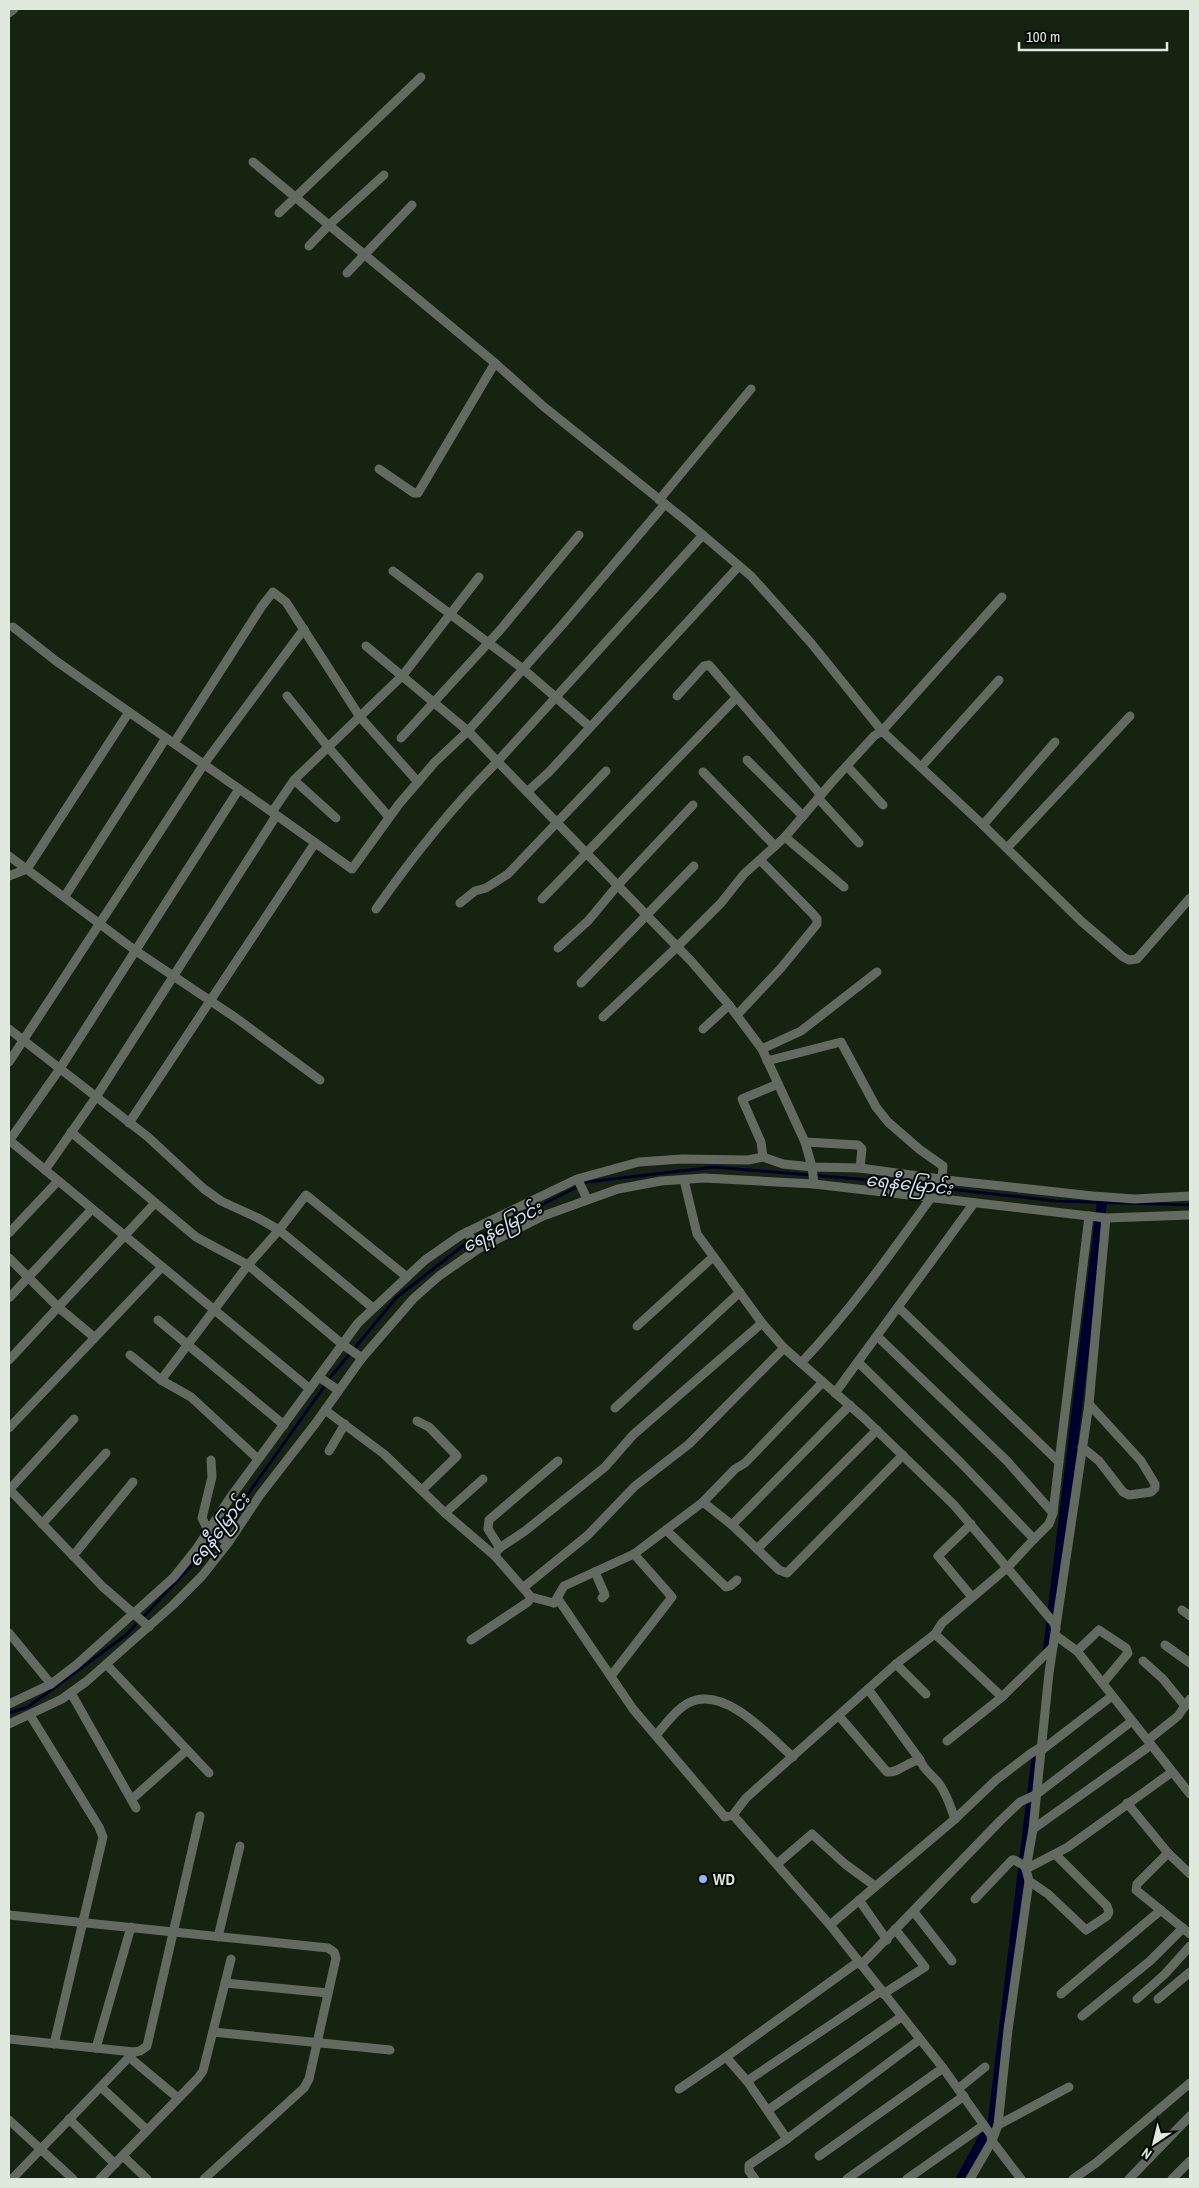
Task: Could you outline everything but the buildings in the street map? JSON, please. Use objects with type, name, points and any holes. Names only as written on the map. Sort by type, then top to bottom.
[{"type":"street","points":[[9,13],[14,9]]},
{"type":"street","points":[[279,213],[421,77]]},
{"type":"street","points":[[254,162],[495,363],[543,406],[703,535],[756,581],[810,643],[879,733],[921,767],[1081,921],[1123,957],[1129,960],[1137,959],[1190,898]]},
{"type":"street","points":[[309,246],[329,225],[384,175]]},
{"type":"street","points":[[347,273],[412,205]]},
{"type":"street","points":[[379,469],[414,493],[418,493],[495,363]]},
{"type":"street","points":[[13,627],[56,661],[352,869],[418,782],[435,762],[468,731],[523,669],[662,502],[751,388]]},
{"type":"street","points":[[400,738],[489,642],[579,535]]},
{"type":"street","points":[[376,909],[438,826],[703,535]]},
{"type":"street","points":[[527,792],[739,566]]},
{"type":"street","points":[[394,571],[523,669],[590,727]]},
{"type":"street","points":[[45,1170],[96,1097],[174,976],[294,780],[403,675],[452,614],[478,577]]},
{"type":"street","points":[[65,896],[270,594],[276,593],[286,602],[363,714],[418,782]]},
{"type":"street","points":[[603,1017],[722,903],[744,874],[785,837],[847,766],[1002,597]]},
{"type":"street","points":[[9,1062],[204,764],[304,629]]},
{"type":"street","points":[[366,646],[468,731],[677,947],[729,1004],[758,1043],[778,1084],[805,1142],[814,1182]]},
{"type":"street","points":[[677,696],[707,664],[859,843]]},
{"type":"street","points":[[921,767],[999,680]]},
{"type":"street","points":[[287,696],[328,747],[390,817]]},
{"type":"street","points":[[542,899],[736,698]]},
{"type":"street","points":[[9,876],[27,869],[130,712]]},
{"type":"street","points":[[1007,848],[1130,716]]},
{"type":"street","points":[[983,825],[1055,742]]},
{"type":"street","points":[[747,760],[803,816]]},
{"type":"street","points":[[847,766],[883,805]]},
{"type":"street","points":[[460,904],[475,892],[486,888],[508,874],[606,771]]},
{"type":"street","points":[[703,772],[775,846]]},
{"type":"street","points":[[294,780],[336,818]]},
{"type":"street","points":[[239,789],[59,1070],[9,1140],[310,1389]]},
{"type":"street","points":[[558,948],[588,920],[693,805]]},
{"type":"street","points":[[785,837],[844,887]]},
{"type":"street","points":[[129,1123],[315,843]]},
{"type":"street","points":[[9,856],[65,896],[136,951],[320,1080]]},
{"type":"street","points":[[737,1015],[781,968],[817,924],[817,919],[812,913],[760,860]]},
{"type":"street","points":[[581,983],[694,866]]},
{"type":"street","points":[[758,1043],[801,1031],[876,972]]},
{"type":"street","points":[[703,1029],[729,1004]]},
{"type":"street","points":[[9,1029],[129,1123],[215,1197],[279,1230],[373,1308]]},
{"type":"street","points":[[767,1061],[841,1042],[876,1107],[888,1122],[905,1137],[943,1166],[942,1178]]},
{"type":"street","points":[[763,1157],[761,1142],[742,1099],[778,1084]]},
{"type":"street","points":[[72,1132],[196,1236],[248,1265],[361,1357]]},
{"type":"street","points":[[805,1142],[858,1146],[862,1149],[860,1168]]},
{"type":"street","points":[[9,1704],[51,1684],[99,1646],[174,1577],[197,1548],[258,1459],[344,1345],[358,1323],[407,1276],[425,1260],[468,1233],[577,1180],[639,1162],[699,1158],[748,1160],[763,1157],[783,1164],[812,1169],[860,1168],[990,1186],[1094,1196],[1135,1199],[1190,1196]]},
{"type":"street","points":[[9,1724],[71,1693],[107,1665],[147,1625],[202,1576],[228,1543],[260,1495],[327,1406],[361,1357],[413,1299],[439,1276],[477,1249],[543,1216],[587,1198],[618,1189],[661,1181],[751,1179],[814,1182],[930,1199],[1106,1218],[1190,1215]]},
{"type":"street","points":[[684,1180],[697,1234],[762,1323],[784,1348],[877,1430],[971,1524],[1008,1567],[1055,1629],[1077,1651],[1103,1683],[1190,1794]]},
{"type":"street","points":[[9,1233],[58,1181]]},
{"type":"street","points":[[578,1182],[587,1198]]},
{"type":"street","points":[[161,1380],[248,1265],[279,1230],[306,1195],[407,1276]]},
{"type":"street","points":[[801,1363],[829,1333],[877,1273],[930,1199]]},
{"type":"street","points":[[9,1360],[155,1203]]},
{"type":"street","points":[[835,1393],[974,1203]]},
{"type":"street","points":[[9,1298],[92,1209]]},
{"type":"street","points":[[730,1816],[746,1798],[896,1664],[935,1634],[942,1623],[1008,1567],[1049,1524],[1053,1513],[1089,1216]]},
{"type":"street","points":[[970,2179],[998,2125],[1008,2030],[1029,1881],[1027,1868],[1043,1747],[1051,1648],[1089,1404],[1106,1218]]},
{"type":"street","points":[[468,1233],[477,1249]]},
{"type":"street","points":[[637,1326],[713,1257]]},
{"type":"street","points":[[9,1258],[27,1278],[94,1337]]},
{"type":"street","points":[[9,1428],[162,1266]]},
{"type":"street","points":[[615,1408],[740,1292]]},
{"type":"street","points":[[898,1308],[1059,1462]]},
{"type":"street","points":[[158,1320],[284,1425]]},
{"type":"street","points":[[497,1552],[605,1468],[633,1435],[762,1323]]},
{"type":"street","points":[[877,1336],[1001,1455],[1053,1513]]},
{"type":"street","points":[[524,1586],[588,1534],[635,1486],[689,1444],[784,1348]]},
{"type":"street","points":[[130,1355],[161,1380],[191,1397],[258,1459]]},
{"type":"street","points":[[858,1362],[961,1463],[1034,1539]]},
{"type":"street","points":[[320,1377],[337,1390]]},
{"type":"street","points":[[531,1597],[558,1595],[595,1572],[634,1554],[703,1502],[722,1485],[735,1469],[745,1463],[823,1382]]},
{"type":"street","points":[[1082,1446],[1099,1460],[1123,1492],[1129,1496],[1151,1492],[1155,1488],[1155,1484],[1142,1461],[1089,1404]]},
{"type":"street","points":[[732,1525],[850,1405]]},
{"type":"street","points":[[327,1406],[345,1424],[384,1454],[424,1488],[447,1511],[497,1552],[531,1597]]},
{"type":"street","points":[[74,1419],[9,1489],[103,1587],[147,1625]]},
{"type":"street","points":[[417,1421],[429,1427],[457,1456],[424,1488]]},
{"type":"street","points":[[329,1450],[345,1424]]},
{"type":"street","points":[[758,1549],[877,1430]]},
{"type":"street","points":[[42,1524],[106,1453]]},
{"type":"street","points":[[703,1502],[732,1525],[779,1570],[784,1572],[790,1571],[903,1455]]},
{"type":"street","points":[[211,1460],[212,1477],[202,1518],[210,1530],[226,1541]]},
{"type":"street","points":[[497,1552],[488,1529],[489,1520],[558,1461]]},
{"type":"street","points":[[447,1511],[484,1479]]},
{"type":"street","points":[[73,1556],[133,1482]]},
{"type":"street","points":[[971,1524],[938,1556],[972,1597]]},
{"type":"street","points":[[666,1530],[726,1587],[737,1580]]},
{"type":"street","points":[[614,1672],[672,1597],[634,1554]]},
{"type":"street","points":[[595,1572],[605,1595],[602,1598]]},
{"type":"street","points":[[558,1595],[558,1599],[614,1672],[633,1709],[730,1816],[777,1864],[830,1925],[961,2092],[1021,2179]]},
{"type":"street","points":[[471,1640],[528,1602],[531,1597]]},
{"type":"street","points":[[1182,1610],[1190,1616]]},
{"type":"street","points":[[1077,1651],[1099,1630],[1126,1648],[1128,1653],[1103,1683]]},
{"type":"street","points":[[9,1633],[51,1684]]},
{"type":"street","points":[[935,1634],[1002,1697]]},
{"type":"street","points":[[1165,1644],[1190,1663]]},
{"type":"street","points":[[947,1741],[1002,1697],[1051,1648]]},
{"type":"street","points":[[1033,1829],[1150,1743],[1172,1722],[1187,1703],[1143,1661]]},
{"type":"street","points":[[896,1664],[926,1694]]},
{"type":"street","points":[[107,1665],[209,1773]]},
{"type":"street","points":[[868,1690],[926,1770],[940,1785],[955,1819]]},
{"type":"street","points":[[71,1693],[134,1803],[187,1750]]},
{"type":"street","points":[[830,1925],[955,1819],[996,1780],[1112,1696]]},
{"type":"street","points":[[657,1734],[682,1707],[692,1701],[711,1699],[735,1707],[793,1757]]},
{"type":"street","points":[[30,1715],[99,1827],[103,1837],[102,1848],[82,1922],[54,2044]]},
{"type":"street","points":[[839,1716],[887,1772],[896,1770],[912,1761],[920,1760]]},
{"type":"street","points":[[680,2090],[860,1963],[914,1912],[957,1865],[1020,1802],[1037,1794],[1132,1721]]},
{"type":"street","points":[[1027,1868],[1056,1856],[1172,1772]]},
{"type":"street","points":[[1127,1803],[1168,1853],[1189,1871]]},
{"type":"street","points":[[12,2179],[132,2055],[147,2046],[200,1816]]},
{"type":"street","points":[[777,1864],[812,1834],[844,1864],[875,1886]]},
{"type":"street","points":[[218,1938],[240,1846]]},
{"type":"street","points":[[1082,2016],[1187,1931],[1138,1892],[1136,1887],[1168,1853]]},
{"type":"street","points":[[1029,1881],[1048,1894],[1086,1930],[1107,1916],[1109,1912],[1107,1906],[1056,1856]]},
{"type":"street","points":[[975,1899],[1012,1860],[1027,1868]]},
{"type":"street","points":[[858,1900],[886,1940]]},
{"type":"street","points":[[1061,1994],[1161,1910]]},
{"type":"street","points":[[914,1912],[952,1961]]},
{"type":"street","points":[[9,1915],[328,1948],[334,1952],[336,1958],[309,2079],[304,2088],[204,2179]]},
{"type":"street","points":[[96,2048],[131,1927]]},
{"type":"street","points":[[747,2081],[925,1966],[895,1929]]},
{"type":"street","points":[[1137,1999],[1165,1974],[1190,1946]]},
{"type":"street","points":[[100,2179],[203,2071],[232,1959]]},
{"type":"street","points":[[1158,1999],[1190,1972]]},
{"type":"street","points":[[225,1983],[328,1992]]},
{"type":"street","points":[[768,2110],[901,2017]]},
{"type":"street","points":[[214,2032],[390,2050]]},
{"type":"street","points":[[9,2039],[96,2048],[132,2055],[178,2098]]},
{"type":"street","points":[[755,2179],[749,2171],[749,2166],[919,2040]]},
{"type":"street","points":[[726,2057],[747,2081],[787,2139]]},
{"type":"street","points":[[847,2179],[961,2092],[985,2067]]},
{"type":"street","points":[[819,2156],[942,2068]]},
{"type":"street","points":[[1072,2179],[1096,2163],[1190,2083]]},
{"type":"street","points":[[101,2087],[147,2130]]},
{"type":"street","points":[[998,2125],[1069,2088]]},
{"type":"street","points":[[1130,2179],[1190,2116]]},
{"type":"street","points":[[69,2119],[115,2164]]},
{"type":"street","points":[[9,2120],[73,2179]]},
{"type":"street","points":[[907,2179],[984,2126]]},
{"type":"street","points":[[123,2156],[147,2179]]},
{"type":"street","points":[[1172,2179],[1190,2161]]},
{"type":"waterway","name":"ရေနီမြောင်း","points":[[9,1713],[28,1707],[126,1635],[214,1542],[333,1374],[397,1297],[468,1242],[587,1182],[714,1167],[859,1179],[1056,1201],[1190,1205]]},
{"type":"waterway","points":[[1047,1657],[1102,1202]]},
{"type":"waterway","points":[[961,2179],[993,2120],[1036,1761]]},
{"type":"place","name":"WD","points":[[703,1879]]}]
